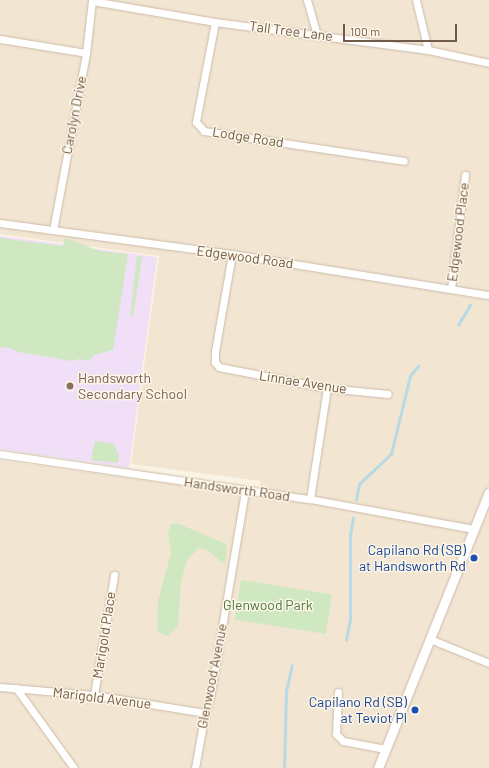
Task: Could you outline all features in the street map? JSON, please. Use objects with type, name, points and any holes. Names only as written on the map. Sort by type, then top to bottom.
[{"type":"main road","points":[[378,768],[489,492]]},
{"type":"street","name":"Tall Tree Lane","points":[[92,0],[215,22],[317,34],[428,50],[489,63]]},
{"type":"street","name":"Carolyn Drive","points":[[52,230],[86,53],[92,0]]},
{"type":"street","points":[[307,0],[317,34]]},
{"type":"street","points":[[416,0],[428,50]]},
{"type":"street","name":"Lodge Road","points":[[215,22],[196,122],[204,131],[404,161]]},
{"type":"street","points":[[0,39],[86,53]]},
{"type":"street","name":"Edgewood Place","points":[[451,289],[465,174]]},
{"type":"street","name":"Edgewood Road","points":[[0,222],[232,254],[489,295]]},
{"type":"street","name":"Linnae Avenue","points":[[232,254],[215,351],[215,362],[219,367],[327,388],[388,394]]},
{"type":"street","points":[[310,499],[327,388]]},
{"type":"street","name":"Handsworth Road","points":[[0,454],[310,499],[474,528]]},
{"type":"street","name":"Glenwood Avenue","points":[[195,768],[205,713],[210,698],[245,490]]},
{"type":"street","name":"Marigold Place","points":[[94,695],[114,575]]},
{"type":"street","points":[[430,639],[489,663]]},
{"type":"street","name":"Marigold Avenue","points":[[0,687],[94,695],[205,713]]},
{"type":"street","points":[[16,688],[74,768]]},
{"type":"street","points":[[338,692],[336,734],[343,741],[385,749]]},
{"type":"shaded area","points":[[0,0],[489,0],[489,768],[0,768],[0,460],[258,496],[261,481],[131,464],[159,256],[0,234]]},
{"type":"shaded area","name":"Handsworth Secondary School","points":[[0,236],[157,257],[129,468],[0,449]]},
{"type":"green space","points":[[0,238],[63,246],[65,238],[100,251],[128,254],[113,350],[94,355],[89,361],[79,359],[71,361],[18,352],[8,347],[0,348]]},
{"type":"green space","points":[[137,256],[142,257],[133,317],[130,317]]},
{"type":"green space","points":[[95,441],[114,444],[119,456],[118,463],[91,460]]},
{"type":"green space","points":[[171,524],[179,524],[226,544],[227,550],[225,565],[207,550],[199,548],[187,560],[181,582],[178,626],[168,636],[157,631],[158,601],[171,553],[168,533]]},
{"type":"green space","name":"Glenwood Park","points":[[241,580],[332,594],[326,634],[235,620]]},
{"type":"waterway","points":[[458,325],[470,305]]},
{"type":"waterway","points":[[356,500],[359,484],[391,454],[410,376],[418,366]]},
{"type":"waterway","points":[[346,640],[350,619],[350,535],[353,518]]},
{"type":"waterway","points":[[284,768],[286,691],[292,666]]},
{"type":"place","name":"Handsworth Secondary School","points":[[70,386]]},
{"type":"place","name":"Capilano Rd (SB) at Handsworth Rd","points":[[474,558]]},
{"type":"place","name":"Capilano Rd (SB) at Teviot Pl","points":[[415,710]]}]
